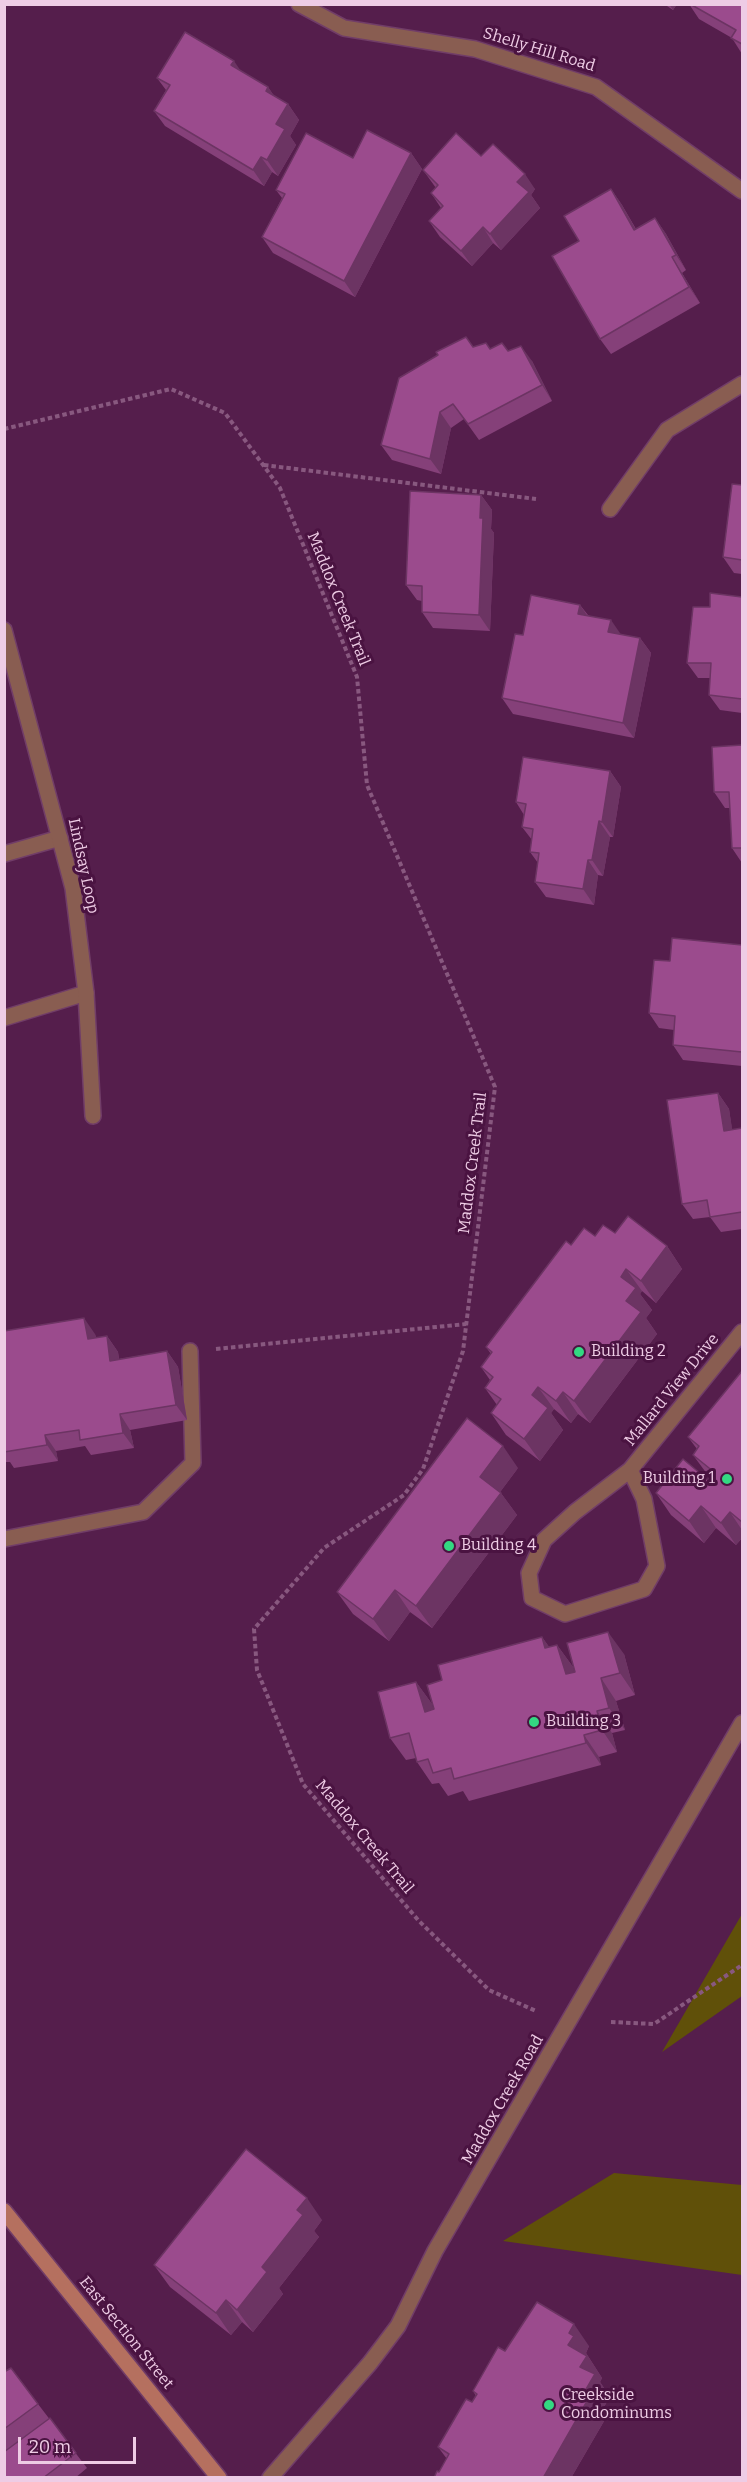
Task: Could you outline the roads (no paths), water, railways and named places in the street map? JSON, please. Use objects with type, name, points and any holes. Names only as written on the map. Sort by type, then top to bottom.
[{"type":"street","name":"Shelly Hill Road","points":[[299,4],[344,28],[475,49],[596,87],[742,191]]},
{"type":"street","points":[[610,510],[668,430],[742,384]]},
{"type":"street","name":"Lindsay Loop","points":[[4,630],[73,888],[86,993],[93,1116]]},
{"type":"street","points":[[4,854],[60,838]]},
{"type":"street","points":[[4,1018],[86,993]]},
{"type":"street","name":"Mallard View Drive","points":[[630,1470],[644,1499],[657,1566],[644,1589],[565,1614],[532,1598],[529,1573],[544,1540],[575,1512],[630,1470],[742,1332]]},
{"type":"street","points":[[4,1539],[143,1512],[193,1463],[190,1351]]},
{"type":"street","name":"Maddox Creek Road","points":[[270,2478],[370,2363],[398,2326],[435,2251],[742,1723]]},
{"type":"street","name":"East Section Street","points":[[4,2211],[219,2478]]},
{"type":"place","name":"Building 2","points":[[579,1352]]},
{"type":"place","name":"Building 1","points":[[727,1479]]},
{"type":"place","name":"Building 4","points":[[449,1546]]},
{"type":"place","name":"Building 3","points":[[534,1722]]},
{"type":"place","name":"Creekside Condominums","points":[[549,2405]]}]
